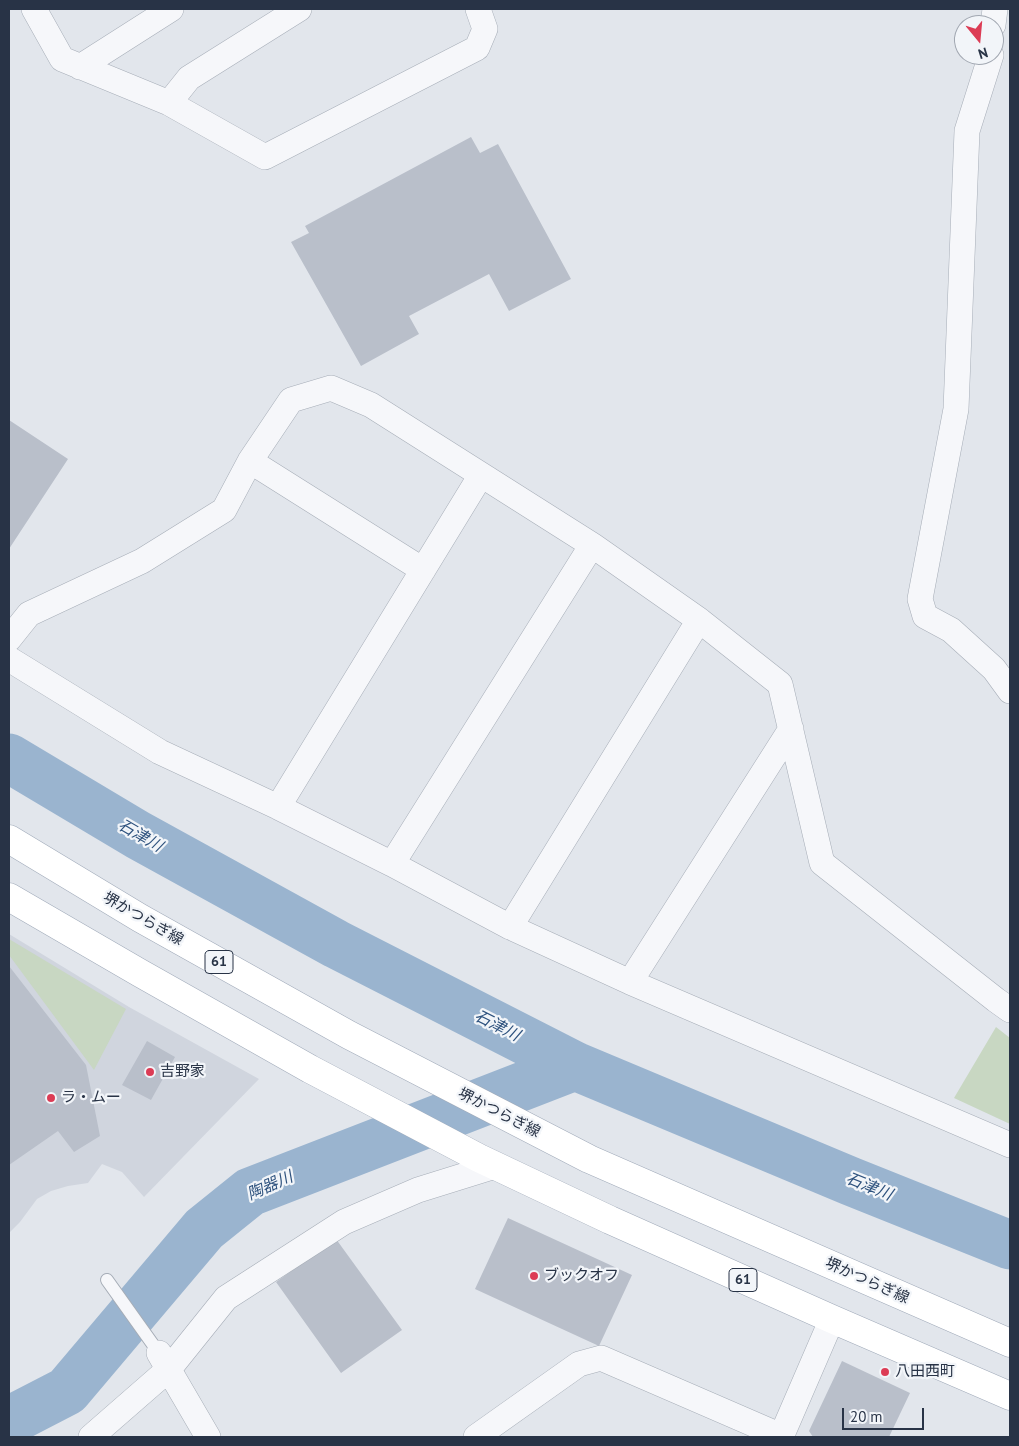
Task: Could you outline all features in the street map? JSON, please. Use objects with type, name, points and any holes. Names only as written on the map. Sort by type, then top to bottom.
[{"type":"main road","name":"堺かつらぎ線","points":[[9,839],[140,918],[349,1035],[589,1159],[1010,1343]]},
{"type":"main road","name":"61","points":[[9,896],[157,983],[310,1069],[487,1162],[610,1220],[1010,1396]]},
{"type":"street","points":[[34,9],[62,59],[169,103],[265,157],[477,48],[485,29],[478,9]]},
{"type":"street","points":[[80,67],[171,9]]},
{"type":"street","points":[[169,103],[189,78],[299,9]]},
{"type":"street","points":[[988,65],[967,131],[956,409],[920,599],[925,616],[951,630],[994,669],[1010,691]]},
{"type":"street","points":[[9,639],[29,614],[142,561],[224,510],[250,461],[291,400],[331,388],[371,405],[592,545],[699,620],[780,684],[792,728],[822,863],[1010,1010]]},
{"type":"street","points":[[250,461],[423,570]]},
{"type":"street","points":[[278,807],[482,475]]},
{"type":"street","points":[[392,864],[592,545]]},
{"type":"street","points":[[510,926],[699,620]]},
{"type":"street","points":[[9,659],[160,752],[278,807],[510,926],[630,982],[1010,1145]]},
{"type":"street","points":[[630,982],[792,728]]},
{"type":"street","points":[[91,1437],[226,1298],[344,1222],[487,1162]]},
{"type":"street","points":[[476,1437],[579,1364],[601,1358],[781,1437],[832,1319]]},
{"type":"street","points":[[164,1361],[208,1437]]},
{"type":"lane","points":[[108,1280],[164,1361]]},
{"type":"shaded area","points":[[9,934],[129,1007],[259,1079],[144,1197],[122,1172],[102,1164],[88,1183],[51,1191],[37,1199],[9,1233]]},
{"type":"green space","points":[[9,939],[126,1009],[94,1070],[9,955]]},
{"type":"green space","points":[[996,1027],[1010,1038],[1010,1124],[954,1098]]},
{"type":"building","points":[[471,137],[480,153],[498,144],[571,279],[509,311],[489,274],[409,316],[419,334],[361,366],[291,242],[309,233],[305,226]]},
{"type":"building","points":[[9,420],[68,459],[9,549]]},
{"type":"building","name":"ラ・ムー","points":[[9,966],[86,1065],[100,1136],[74,1152],[58,1131],[9,1165]]},
{"type":"building","points":[[147,1041],[175,1057],[151,1100],[122,1085]]},
{"type":"building","points":[[508,1218],[632,1275],[599,1346],[475,1289]]},
{"type":"building","points":[[336,1239],[402,1330],[341,1373],[276,1282]]},
{"type":"building","points":[[842,1361],[910,1393],[889,1437],[813,1437],[809,1431]]},
{"type":"waterway","name":"石津川","points":[[9,758],[138,835],[336,944],[575,1066],[850,1181],[1010,1245]]},
{"type":"waterway","name":"陶器川","points":[[9,1421],[67,1391],[204,1229],[250,1192],[575,1066]]},
{"type":"place","name":"吉野家","points":[[150,1072]]},
{"type":"place","name":"ラ・ムー","points":[[51,1098]]},
{"type":"place","name":"ブックオフ","points":[[534,1276]]},
{"type":"place","name":"八田西町","points":[[885,1372]]}]
